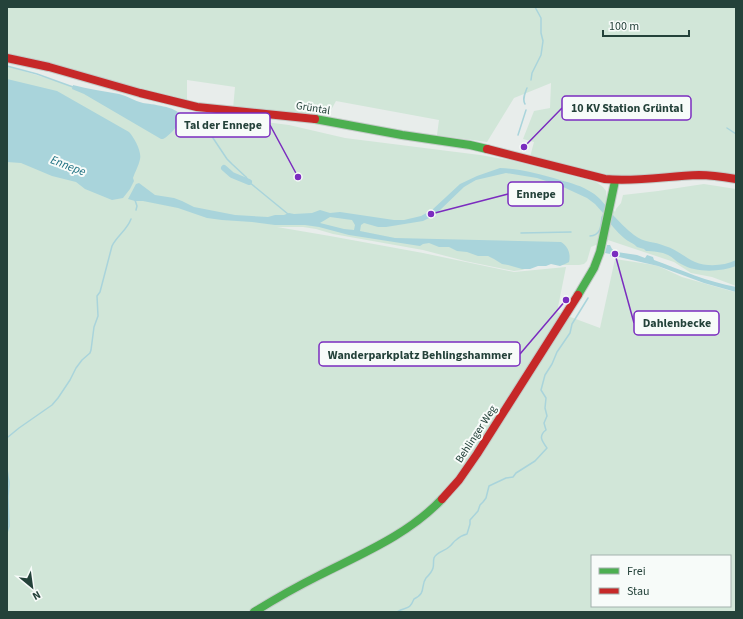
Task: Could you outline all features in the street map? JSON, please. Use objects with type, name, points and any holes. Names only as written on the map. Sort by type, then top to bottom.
[{"type":"street","name":"Grüntal","points":[[7,58],[49,67],[140,93],[197,107],[296,116],[402,135],[470,145],[581,174],[615,181],[701,175],[736,179]]},
{"type":"street","name":"Behlinger Weg","points":[[254,612],[316,577],[375,547],[424,516],[448,494],[470,464],[538,359],[594,268],[600,252],[615,181]]},
{"type":"green space","points":[[7,7],[736,7],[736,177],[701,172],[615,177],[571,168],[530,157],[534,142],[523,139],[534,111],[550,108],[551,83],[514,98],[487,142],[437,135],[439,120],[336,101],[326,119],[233,109],[235,87],[187,80],[187,103],[7,57]]},
{"type":"green space","points":[[7,66],[85,90],[174,112],[235,121],[265,122],[289,125],[345,138],[509,160],[596,182],[606,191],[607,201],[615,212],[621,203],[623,195],[704,184],[736,189],[736,286],[712,277],[691,273],[674,262],[608,240],[591,247],[587,261],[584,264],[562,265],[556,261],[514,271],[465,261],[423,250],[333,234],[316,229],[303,227],[277,227],[423,253],[514,272],[566,267],[557,312],[600,328],[615,259],[658,266],[682,277],[736,292],[736,612],[7,612]]},
{"type":"water","points":[[7,79],[57,91],[129,132],[137,145],[140,156],[139,164],[133,178],[134,181],[123,198],[112,200],[85,189],[76,182],[52,176],[21,163],[7,162]]},
{"type":"water","points":[[73,85],[119,94],[143,103],[169,108],[178,112],[180,115],[178,125],[166,137],[161,139],[84,94],[72,89]]},
{"type":"water","points":[[500,168],[538,174],[576,185],[597,196],[612,214],[638,238],[669,247],[700,264],[726,264],[736,260],[736,266],[708,271],[694,269],[679,263],[666,254],[646,251],[637,247],[621,236],[605,216],[602,217],[603,213],[595,204],[587,198],[561,186],[537,178],[506,173],[476,180],[469,184],[438,212],[423,221],[386,227],[378,227],[364,223],[361,225],[360,231],[395,238],[561,242],[568,250],[570,256],[569,262],[560,266],[551,264],[530,269],[522,269],[502,264],[488,256],[478,256],[467,252],[457,251],[449,247],[439,247],[429,243],[420,246],[349,235],[305,225],[275,225],[207,218],[178,208],[128,199],[136,184],[139,183],[155,195],[174,198],[194,207],[235,215],[268,217],[289,213],[312,213],[320,210],[330,213],[340,212],[394,220],[404,220],[421,216],[432,210],[460,184]],"holes":[[[330,217],[352,220],[355,225],[354,230],[320,223]]]},
{"type":"water","points":[[607,245],[610,245],[612,249],[617,252],[637,255],[645,258],[647,255],[653,257],[654,260],[695,275],[736,287],[736,292],[704,283],[658,266],[619,257],[614,258],[610,256],[610,254],[605,253]]},
{"type":"waterway","points":[[531,80],[532,73],[541,55],[543,41],[541,33],[541,18],[535,7]]},
{"type":"waterway","points":[[7,66],[37,74],[73,87]]},
{"type":"waterway","points":[[525,104],[524,98],[527,88]]},
{"type":"waterway","points":[[518,135],[526,110]]},
{"type":"waterway","points":[[207,121],[211,135],[227,159],[246,177],[249,182],[288,214]]},
{"type":"waterway","points":[[727,128],[736,134]]},
{"type":"waterway","points":[[224,168],[232,175],[249,182]]},
{"type":"waterway","points":[[135,200],[137,206],[136,210]]},
{"type":"waterway","points":[[590,236],[598,232],[601,227],[602,217]]},
{"type":"waterway","points":[[8,437],[52,405],[70,380],[76,368],[90,353],[94,327],[98,316],[97,296],[100,292],[112,246],[131,219]]},
{"type":"waterway","points":[[521,233],[571,232]]},
{"type":"waterway","points":[[397,612],[409,607],[414,599],[421,594],[424,581],[433,569],[435,556],[458,538],[467,534],[470,520],[486,498],[489,486],[506,478],[513,477],[516,473],[535,461],[547,448],[542,441],[541,436],[546,430],[544,423],[547,416],[545,408],[546,398],[541,390],[545,375],[557,352],[570,333],[572,324],[588,298]]},
{"type":"waterway","points":[[7,469],[9,483],[9,526],[7,533]]},
{"type":"traffic: fast","points":[[315,119],[487,149]]},
{"type":"traffic: fast","points":[[578,295],[594,268],[600,252],[615,181]]},
{"type":"traffic: fast","points":[[254,612],[318,576],[383,543],[429,512],[442,499]]},
{"type":"traffic: jam","points":[[7,58],[49,67],[140,93],[197,107],[315,119]]},
{"type":"traffic: jam","points":[[487,149],[605,179],[617,180],[699,175],[736,179]]},
{"type":"traffic: jam","points":[[442,499],[459,480],[477,454],[578,295]]},
{"type":"place","name":"10 KV Station Grüntal","points":[[524,147]]},
{"type":"place","name":"Tal der Ennepe","points":[[298,177]]},
{"type":"place","name":"Ennepe","points":[[431,214]]},
{"type":"place","name":"Dahlenbecke","points":[[615,254]]},
{"type":"place","name":"Wanderparkplatz Behlingshammer","points":[[566,300]]}]
